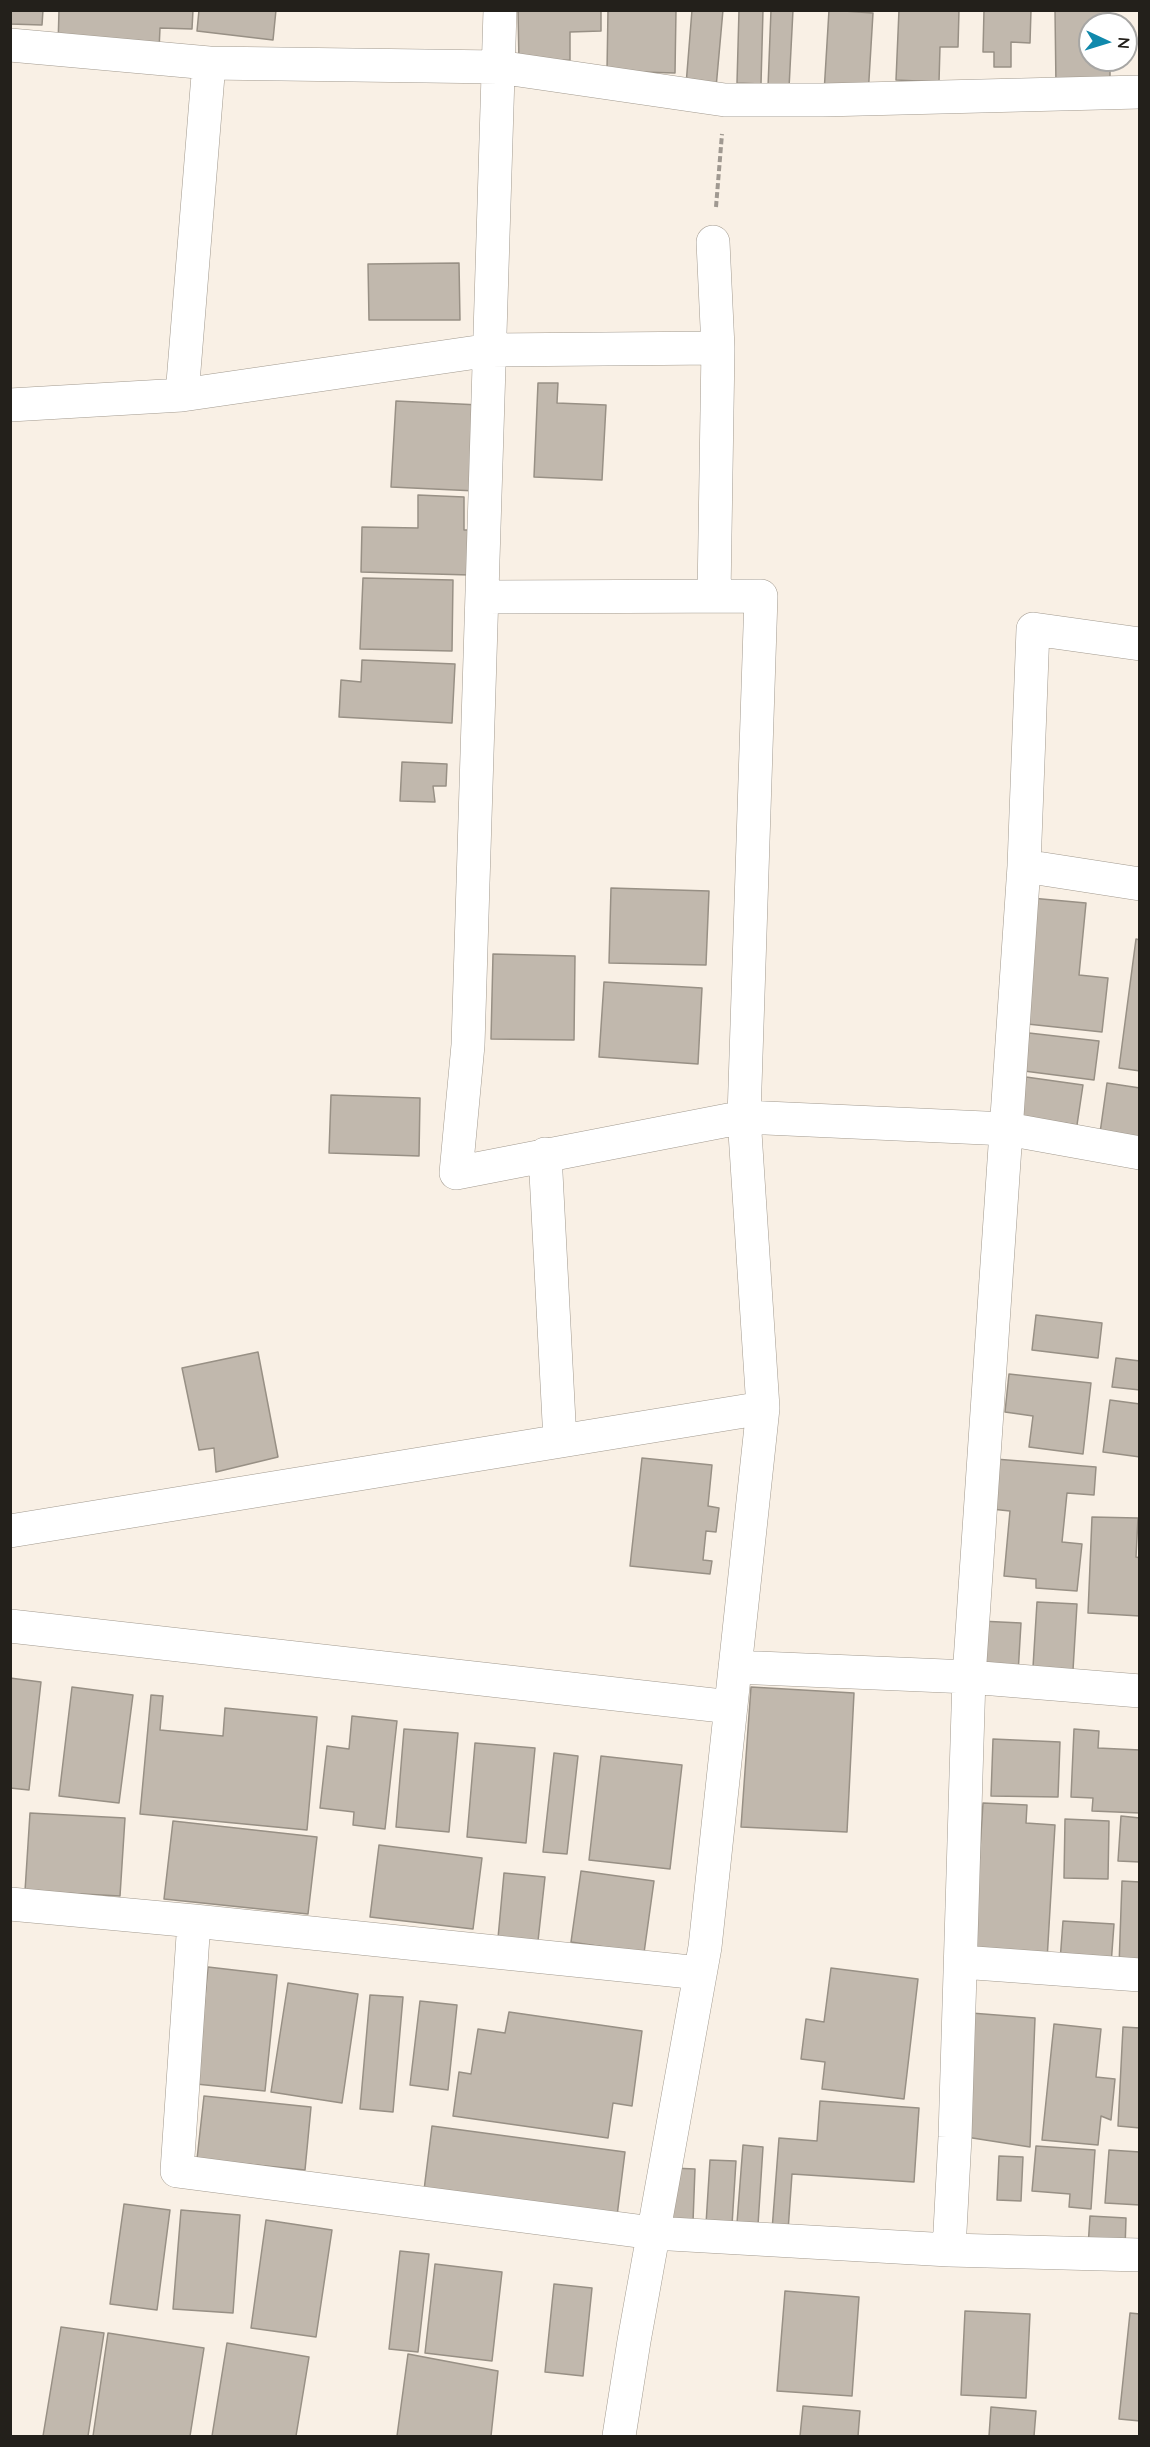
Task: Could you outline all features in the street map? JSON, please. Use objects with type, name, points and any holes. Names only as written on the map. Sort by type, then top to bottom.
[{"type":"street","points":[[500,10],[468,1045],[456,1173],[744,1117],[1006,1129],[1140,1153]]},
{"type":"street","points":[[10,45],[209,63],[498,67],[725,100],[823,100],[1140,92]]},
{"type":"street","points":[[182,395],[209,63]]},
{"type":"street","points":[[713,242],[718,348],[714,596]]},
{"type":"street","points":[[10,405],[182,395],[491,350],[718,348]]},
{"type":"street","points":[[483,597],[761,596],[744,1117],[763,1408],[700,1972],[619,2436]]},
{"type":"street","points":[[949,2250],[961,1962],[969,1677],[1024,866],[1033,629],[1140,644]]},
{"type":"street","points":[[1024,866],[1140,884]]},
{"type":"street","points":[[545,1154],[560,1441]]},
{"type":"street","points":[[10,1531],[763,1408]]},
{"type":"street","points":[[10,1626],[731,1707]]},
{"type":"street","points":[[735,1667],[969,1677],[1140,1691]]},
{"type":"street","points":[[10,1904],[700,1972]]},
{"type":"street","points":[[194,1921],[177,2171],[653,2233],[949,2250],[1140,2255]]},
{"type":"street","points":[[961,1962],[1140,1975]]},
{"type":"path","points":[[713,242],[725,100]]},
{"type":"building","points":[[10,10],[43,10],[42,25],[10,24]]},
{"type":"building","points":[[59,10],[193,10],[192,29],[160,28],[159,50],[58,46]]},
{"type":"building","points":[[199,10],[276,10],[273,40],[197,31]]},
{"type":"building","points":[[518,10],[601,10],[601,31],[570,32],[570,60],[519,62]]},
{"type":"building","points":[[608,10],[676,10],[675,73],[607,71]]},
{"type":"building","points":[[692,10],[723,10],[716,88],[686,85]]},
{"type":"building","points":[[739,10],[763,10],[761,84],[737,83]]},
{"type":"building","points":[[771,10],[793,10],[789,88],[768,87]]},
{"type":"building","points":[[829,10],[873,13],[868,96],[824,93]]},
{"type":"building","points":[[899,10],[959,10],[958,47],[940,47],[939,82],[896,80]]},
{"type":"building","points":[[984,10],[1031,10],[1030,43],[1011,42],[1011,67],[994,67],[994,52],[983,52]]},
{"type":"building","points":[[1055,10],[1109,10],[1109,12],[1078,12],[1078,72],[1110,72],[1110,87],[1056,87]]},
{"type":"building","points":[[459,263],[460,320],[369,320],[368,264]]},
{"type":"building","points":[[538,383],[558,383],[557,403],[606,405],[602,480],[534,477]]},
{"type":"building","points":[[396,401],[480,405],[476,491],[391,487]]},
{"type":"building","points":[[418,495],[464,497],[464,530],[471,530],[470,575],[361,572],[362,527],[418,528]]},
{"type":"building","points":[[363,578],[453,580],[452,651],[360,649]]},
{"type":"building","points":[[362,660],[455,664],[452,723],[339,717],[341,680],[361,682]]},
{"type":"building","points":[[402,762],[447,764],[446,786],[433,786],[435,802],[400,801]]},
{"type":"building","points":[[611,888],[709,891],[706,965],[609,963]]},
{"type":"building","points":[[1031,898],[1086,903],[1079,975],[1108,978],[1102,1032],[1018,1023]]},
{"type":"building","points":[[1136,939],[1140,940],[1140,1071],[1119,1068]]},
{"type":"building","points":[[493,954],[575,956],[574,1040],[491,1039]]},
{"type":"building","points":[[604,982],[702,988],[698,1064],[599,1057]]},
{"type":"building","points":[[1029,1033],[1099,1041],[1094,1080],[1024,1071]]},
{"type":"building","points":[[1026,1077],[1083,1085],[1077,1125],[1020,1117]]},
{"type":"building","points":[[1107,1083],[1140,1088],[1140,1146],[1099,1140]]},
{"type":"building","points":[[331,1095],[420,1098],[419,1156],[329,1153]]},
{"type":"building","points":[[1036,1315],[1102,1323],[1098,1358],[1032,1350]]},
{"type":"building","points":[[258,1352],[278,1457],[216,1472],[214,1448],[199,1450],[182,1368]]},
{"type":"building","points":[[1116,1358],[1140,1361],[1140,1390],[1112,1387]]},
{"type":"building","points":[[1009,1374],[1091,1383],[1083,1454],[1029,1447],[1033,1416],[1005,1412]]},
{"type":"building","points":[[1110,1400],[1140,1404],[1140,1457],[1103,1452]]},
{"type":"building","points":[[642,1458],[712,1465],[708,1506],[719,1508],[716,1532],[706,1531],[703,1560],[712,1561],[710,1574],[630,1566]]},
{"type":"building","points":[[995,1459],[1096,1467],[1094,1495],[1067,1493],[1062,1542],[1082,1544],[1077,1591],[1036,1588],[1036,1579],[1004,1576],[1010,1511],[991,1509]]},
{"type":"building","points":[[1092,1517],[1138,1518],[1136,1557],[1140,1558],[1140,1616],[1088,1613]]},
{"type":"building","points":[[1037,1602],[1077,1604],[1073,1670],[1033,1667]]},
{"type":"building","points":[[980,1621],[1021,1623],[1018,1674],[977,1672]]},
{"type":"building","points":[[10,1678],[41,1682],[29,1790],[10,1788]]},
{"type":"building","points":[[72,1687],[133,1695],[119,1803],[59,1796]]},
{"type":"building","points":[[751,1687],[854,1693],[847,1832],[741,1827]]},
{"type":"building","points":[[151,1695],[163,1696],[160,1730],[223,1736],[225,1708],[317,1717],[307,1830],[140,1814]]},
{"type":"building","points":[[352,1716],[397,1721],[385,1829],[353,1825],[354,1812],[320,1808],[327,1746],[349,1749]]},
{"type":"building","points":[[404,1729],[458,1733],[449,1832],[396,1827]]},
{"type":"building","points":[[1074,1729],[1099,1731],[1098,1748],[1140,1750],[1140,1813],[1092,1811],[1093,1798],[1071,1797]]},
{"type":"building","points":[[993,1739],[1060,1742],[1058,1797],[991,1796]]},
{"type":"building","points":[[475,1743],[535,1748],[526,1843],[467,1837]]},
{"type":"building","points":[[554,1753],[578,1756],[567,1854],[543,1852]]},
{"type":"building","points":[[601,1756],[682,1765],[670,1869],[589,1860]]},
{"type":"building","points":[[983,1803],[1027,1805],[1026,1823],[1055,1825],[1047,1960],[973,1956]]},
{"type":"building","points":[[30,1813],[125,1818],[120,1896],[25,1891]]},
{"type":"building","points":[[1121,1816],[1140,1818],[1140,1862],[1118,1861]]},
{"type":"building","points":[[1065,1819],[1109,1821],[1108,1879],[1064,1878]]},
{"type":"building","points":[[173,1821],[317,1837],[308,1914],[164,1899]]},
{"type":"building","points":[[379,1845],[482,1858],[473,1929],[370,1917]]},
{"type":"building","points":[[581,1871],[654,1881],[644,1953],[571,1942]]},
{"type":"building","points":[[504,1873],[545,1877],[538,1941],[498,1938]]},
{"type":"building","points":[[1122,1881],[1140,1882],[1140,1968],[1119,1966]]},
{"type":"building","points":[[1063,1921],[1114,1924],[1111,1965],[1060,1961]]},
{"type":"building","points":[[208,1967],[277,1975],[265,2091],[196,2084]]},
{"type":"building","points":[[831,1968],[918,1979],[904,2099],[822,2089],[825,2062],[801,2059],[806,2019],[824,2022]]},
{"type":"building","points":[[288,1983],[358,1994],[342,2103],[271,2092]]},
{"type":"building","points":[[370,1995],[403,1997],[393,2112],[360,2109]]},
{"type":"building","points":[[420,2001],[457,2005],[448,2090],[410,2085]]},
{"type":"building","points":[[509,2012],[642,2031],[632,2106],[613,2103],[608,2138],[453,2116],[459,2072],[471,2074],[478,2029],[505,2033]]},
{"type":"building","points":[[971,2013],[1035,2018],[1030,2147],[966,2137]]},
{"type":"building","points":[[1054,2024],[1101,2029],[1096,2077],[1115,2079],[1111,2120],[1101,2116],[1098,2145],[1042,2140]]},
{"type":"building","points":[[1123,2027],[1140,2028],[1140,2128],[1118,2126]]},
{"type":"building","points":[[204,2096],[311,2107],[305,2170],[197,2159]]},
{"type":"building","points":[[820,2101],[919,2108],[914,2182],[792,2174],[788,2231],[772,2230],[779,2138],[817,2141]]},
{"type":"building","points":[[432,2126],[625,2152],[617,2216],[424,2190]]},
{"type":"building","points":[[743,2145],[763,2147],[758,2225],[737,2223]]},
{"type":"building","points":[[1036,2146],[1095,2150],[1091,2209],[1069,2207],[1070,2194],[1032,2191]]},
{"type":"building","points":[[1109,2150],[1140,2152],[1140,2205],[1105,2203]]},
{"type":"building","points":[[999,2156],[1023,2157],[1021,2201],[997,2200]]},
{"type":"building","points":[[710,2160],[736,2161],[732,2225],[706,2224]]},
{"type":"building","points":[[672,2168],[695,2169],[693,2222],[670,2220]]},
{"type":"building","points":[[124,2204],[170,2210],[157,2310],[110,2304]]},
{"type":"building","points":[[181,2210],[240,2215],[233,2313],[173,2309]]},
{"type":"building","points":[[1090,2216],[1126,2218],[1125,2249],[1088,2247]]},
{"type":"building","points":[[266,2220],[332,2230],[316,2337],[251,2328]]},
{"type":"building","points":[[400,2251],[429,2254],[418,2352],[389,2349]]},
{"type":"building","points":[[435,2264],[502,2272],[492,2361],[425,2353]]},
{"type":"building","points":[[554,2284],[592,2288],[583,2376],[545,2372]]},
{"type":"building","points":[[785,2291],[859,2297],[852,2396],[777,2391]]},
{"type":"building","points":[[965,2311],[1030,2314],[1026,2398],[961,2395]]},
{"type":"building","points":[[1130,2313],[1140,2314],[1140,2421],[1119,2419]]},
{"type":"building","points":[[61,2327],[104,2333],[88,2436],[43,2436]]},
{"type":"building","points":[[108,2333],[204,2348],[190,2436],[93,2436]]},
{"type":"building","points":[[227,2343],[309,2357],[296,2436],[212,2436]]},
{"type":"building","points":[[408,2354],[498,2371],[491,2436],[397,2436]]},
{"type":"building","points":[[803,2406],[860,2411],[858,2436],[800,2436]]},
{"type":"building","points":[[991,2407],[1036,2411],[1034,2436],[989,2436]]}]
